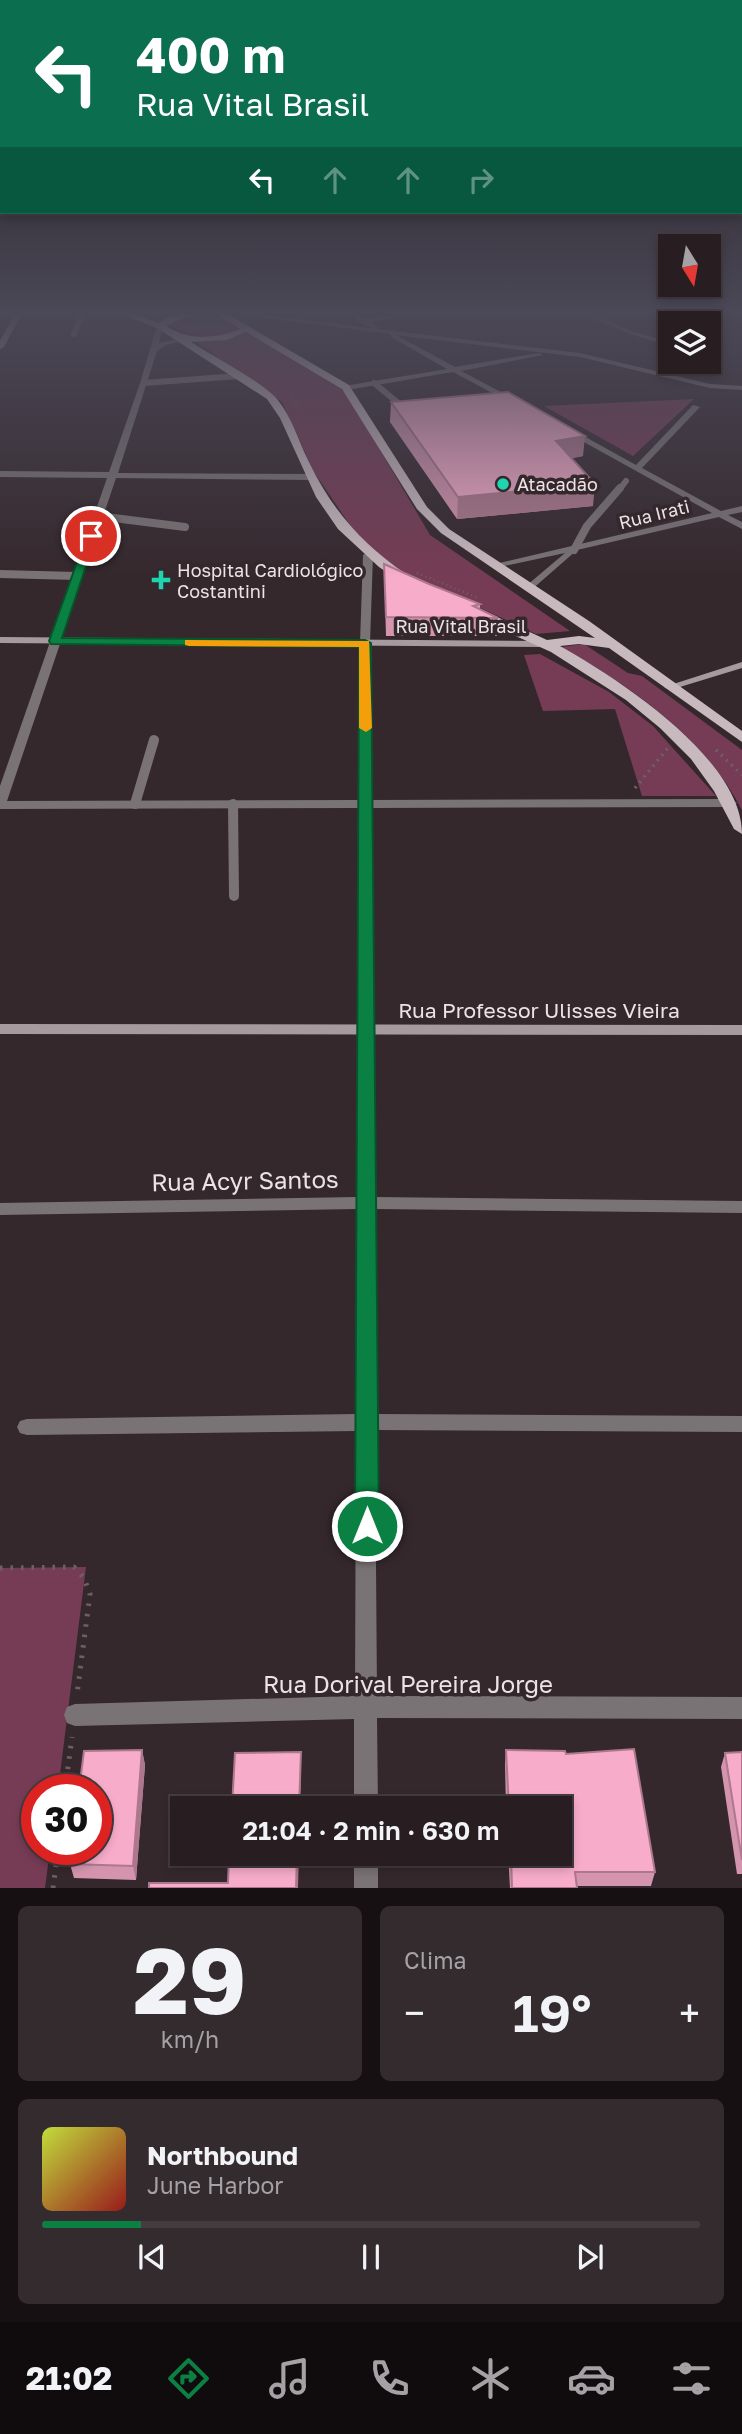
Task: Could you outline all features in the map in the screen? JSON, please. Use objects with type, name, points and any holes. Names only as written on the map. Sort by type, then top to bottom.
[{"type":"main road","points":[[272,401],[281,410],[311,477],[337,524],[368,555],[415,585]]},
{"type":"main road","points":[[355,401],[423,509],[445,531],[584,624],[742,738]]},
{"type":"main road","points":[[458,605],[544,644],[638,701],[678,736],[731,803],[742,829]]},
{"type":"main road","points":[[524,634],[568,634],[584,624]]},
{"type":"main road","points":[[544,644],[579,640],[609,644]]},
{"type":"street","points":[[138,401],[0,804],[731,803]]},
{"type":"street","points":[[513,401],[527,409]]},
{"type":"street","points":[[637,469],[696,407]]},
{"type":"street","points":[[564,429],[742,526]]},
{"type":"street","points":[[0,474],[311,477]]},
{"type":"street","name":"Rua Irati","points":[[498,566],[742,509]]},
{"type":"street","name":"Rua Irati","points":[[530,588],[575,550]]},
{"type":"street","points":[[366,1796],[368,1203],[365,643],[368,555]]},
{"type":"street","name":"Rua Vital Brasil","points":[[0,640],[544,644]]},
{"type":"street","points":[[670,687],[742,665]]},
{"type":"street","name":"Rua Professor Ulisses Vieira","points":[[0,1028],[742,1030]]},
{"type":"street","name":"Rua Acyr Santos","points":[[0,1209],[368,1203],[742,1207]]},
{"type":"street","points":[[27,1427],[368,1422],[742,1424]]},
{"type":"street","name":"Rua Dorival Pereira Jorge","points":[[75,1715],[366,1707],[742,1708]]},
{"type":"street","points":[[366,1866],[366,1888]]},
{"type":"lane","points":[[396,401],[403,407]]},
{"type":"lane","points":[[575,550],[587,526],[626,481]]},
{"type":"lane","points":[[98,516],[186,527]]},
{"type":"lane","points":[[0,573],[77,576]]},
{"type":"lane","points":[[135,804],[154,740]]},
{"type":"lane","points":[[233,804],[233,896]]},
{"type":"path","points":[[295,401],[304,420]]},
{"type":"path","points":[[414,571],[482,600]]},
{"type":"path","points":[[623,803],[678,736]]},
{"type":"path","points":[[0,1568],[74,1567],[84,1578],[90,1594],[67,1774]]},
{"type":"path","points":[[53,1888],[56,1865]]},
{"type":"shaded area","points":[[351,401],[430,535],[570,631],[536,634],[393,567],[356,534],[314,472],[282,402]]},
{"type":"shaded area","points":[[649,401],[692,401],[633,456],[544,406]]},
{"type":"shaded area","points":[[584,644],[628,673],[642,676],[742,750],[742,810],[708,760],[664,716],[614,679],[561,647]]},
{"type":"shaded area","points":[[540,654],[609,692],[653,726],[716,796],[642,796],[615,709],[543,711],[524,655]]},
{"type":"shaded area","points":[[86,1567],[60,1774],[21,1774],[21,1865],[48,1865],[45,1888],[0,1888],[0,1568]]},
{"type":"building","name":"Atacadão","points":[[524,401],[585,436],[556,441],[595,484],[458,497],[391,402]]},
{"type":"building","points":[[384,564],[480,604],[473,606],[498,618],[386,617]]},
{"type":"building","points":[[634,1749],[655,1872],[575,1872],[577,1888],[512,1888],[511,1866],[572,1866],[572,1796],[508,1796],[506,1750],[565,1751],[566,1754]]},
{"type":"building","points":[[142,1750],[133,1866],[102,1865],[112,1865],[112,1774],[81,1774],[84,1751]]},
{"type":"building","points":[[301,1752],[299,1796],[233,1796],[235,1753]]},
{"type":"building","points":[[742,1752],[742,1860],[725,1753]]},
{"type":"building","points":[[229,1866],[297,1866],[296,1888],[149,1888],[149,1883],[228,1883]]},
{"type":"slow traffic","points":[[189,642],[365,643],[366,728]]},
{"type":"place","name":"Atacadão","points":[[503,484]]},
{"type":"place","name":"Hospital Cardiológico Costantini","points":[[161,580]]},
{"type":"route","points":[[91,536],[55,641],[365,643],[367,1526]]}]
